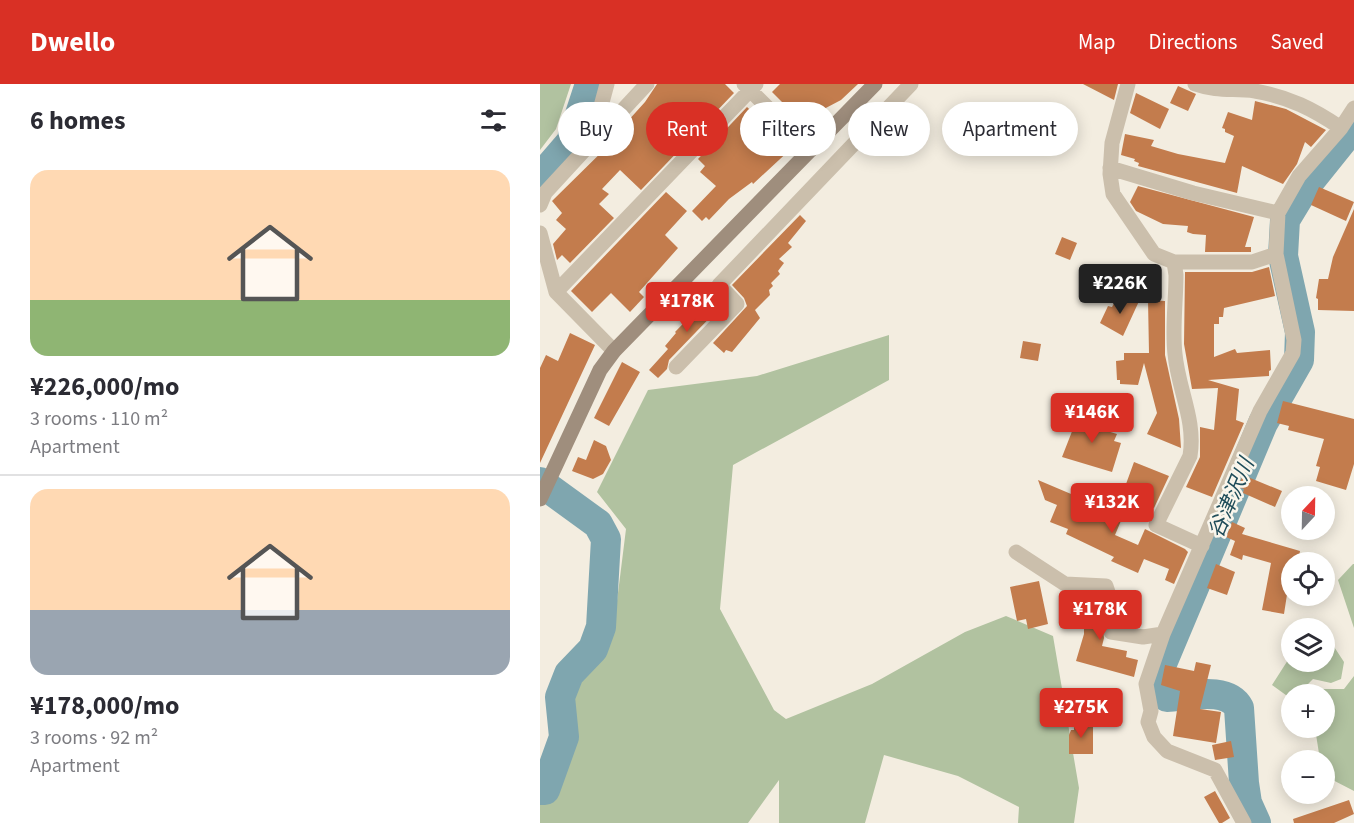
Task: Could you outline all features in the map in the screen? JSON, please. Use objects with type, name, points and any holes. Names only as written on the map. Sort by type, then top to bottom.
[{"type":"street","points":[[602,102],[607,84]]},
{"type":"street","points":[[630,102],[647,84]]},
{"type":"street","points":[[836,124],[875,84]]},
{"type":"street","points":[[676,367],[737,304],[719,285],[911,84]]},
{"type":"street","points":[[1128,84],[1112,143],[1110,168],[1113,194],[1131,224],[1155,254],[1174,262],[1252,262],[1276,254]]},
{"type":"street","points":[[1195,84],[1217,91],[1254,91],[1310,106],[1341,128]]},
{"type":"street","points":[[556,292],[750,86],[765,102]]},
{"type":"street","points":[[1244,823],[1215,770],[1167,751],[1154,737],[1148,722],[1151,711],[1146,684],[1163,634],[1260,411],[1293,352],[1294,340],[1276,254],[1278,213],[1299,176],[1341,128],[1354,108]]},
{"type":"street","points":[[540,205],[545,193],[579,156]]},
{"type":"street","points":[[540,500],[600,370],[614,351],[804,156]]},
{"type":"street","points":[[1110,168],[1193,193],[1278,213]]},
{"type":"street","points":[[540,233],[556,292],[614,351]]},
{"type":"street","points":[[1174,262],[1176,275],[1174,355],[1190,418],[1192,444],[1190,456],[1156,525],[1202,546]]},
{"type":"street","points":[[1016,552],[1065,584],[1106,586],[1110,598],[1111,632],[1143,636],[1163,634]]},
{"type":"green space","points":[[540,84],[571,84],[565,102],[558,102],[556,129],[540,150]]},
{"type":"green space","points":[[889,335],[889,380],[733,465],[720,609],[774,710],[786,719],[872,684],[965,632],[1006,616],[1053,636],[1079,788],[1074,823],[1018,823],[1019,807],[958,776],[884,755],[865,823],[779,823],[779,780],[748,823],[540,823],[540,790],[557,771],[563,695],[590,669],[617,601],[626,529],[597,492],[648,390],[757,376]]},
{"type":"green space","points":[[1354,564],[1354,628],[1338,580]]},
{"type":"green space","points":[[1335,648],[1344,662],[1341,679],[1331,683],[1313,679],[1308,684],[1281,684],[1281,692],[1272,685],[1281,671],[1335,672]]},
{"type":"green space","points":[[1354,676],[1354,791],[1335,781],[1335,750],[1318,750],[1317,738],[1335,738],[1335,689],[1344,689]]},
{"type":"building","points":[[657,84],[725,84],[734,93],[725,102],[646,102],[646,156],[674,156],[641,190],[620,170],[602,189],[609,194],[599,204],[614,218],[570,263],[562,255],[557,260],[553,244],[566,229],[556,220],[562,213],[552,201],[598,156],[634,156],[634,114]]},
{"type":"building","points":[[780,84],[858,84],[836,103],[782,102],[772,92]]},
{"type":"building","points":[[1083,84],[1118,84],[1114,100]]},
{"type":"building","points":[[1178,86],[1196,94],[1188,111],[1170,103]]},
{"type":"building","points":[[1136,93],[1169,109],[1160,129],[1130,113]]},
{"type":"building","points":[[1255,101],[1286,109],[1326,130],[1311,147],[1305,142],[1297,164],[1283,184],[1242,166],[1237,193],[1138,166],[1139,163],[1134,161],[1135,159],[1121,155],[1125,134],[1154,140],[1151,146],[1178,154],[1225,163],[1234,136],[1222,128],[1228,112],[1252,120]]},
{"type":"building","points":[[740,114],[740,156],[783,156],[753,184],[752,182],[729,199],[709,220],[706,217],[702,221],[692,211],[716,186],[700,172],[705,166],[698,159],[701,156],[728,156],[728,127]]},
{"type":"building","points":[[1138,186],[1254,217],[1245,247],[1251,247],[1251,252],[1205,252],[1206,235],[1187,232],[1188,226],[1163,224],[1136,211],[1130,202]]},
{"type":"building","points":[[1319,187],[1354,202],[1346,221],[1311,205]]},
{"type":"building","points":[[666,192],[687,211],[665,235],[678,248],[639,292],[644,297],[630,312],[611,293],[592,312],[571,291]]},
{"type":"building","points":[[1354,209],[1354,311],[1318,310],[1318,299],[1316,298],[1319,279],[1328,279],[1333,257]]},
{"type":"building","points":[[800,215],[806,221],[788,243],[792,247],[779,259],[784,263],[778,271],[780,274],[771,283],[773,286],[769,290],[770,295],[755,310],[760,318],[732,352],[726,350],[724,353],[713,343],[747,306],[744,298],[732,285]]},
{"type":"building","points":[[1062,237],[1077,243],[1070,260],[1055,254]]},
{"type":"building","points":[[1269,267],[1275,296],[1224,308],[1223,317],[1219,317],[1219,324],[1214,324],[1214,357],[1235,349],[1237,353],[1270,350],[1271,370],[1269,376],[1208,380],[1239,389],[1236,420],[1244,423],[1212,497],[1186,487],[1200,457],[1200,427],[1214,430],[1218,388],[1192,389],[1184,344],[1185,272],[1252,272]]},
{"type":"building","points":[[713,293],[723,304],[669,360],[667,369],[658,378],[649,370],[668,349],[665,346],[675,332]]},
{"type":"building","points":[[1117,298],[1140,299],[1123,336],[1100,323],[1108,306],[1112,307]]},
{"type":"building","points":[[1148,300],[1165,301],[1165,355],[1179,419],[1181,448],[1147,434],[1157,413],[1144,363],[1138,385],[1120,384],[1120,380],[1117,380],[1116,361],[1124,360],[1124,353],[1149,353]]},
{"type":"building","points":[[570,333],[595,345],[540,463],[540,368],[546,355],[558,361]]},
{"type":"building","points":[[1023,341],[1041,344],[1038,361],[1020,358]]},
{"type":"building","points":[[622,362],[640,372],[609,426],[594,418]]},
{"type":"building","points":[[1283,401],[1354,419],[1354,464],[1346,490],[1316,481],[1320,467],[1316,466],[1324,439],[1288,430],[1289,426],[1277,423]]},
{"type":"building","points":[[1080,411],[1097,419],[1094,427],[1117,434],[1114,441],[1121,443],[1112,472],[1062,457]]},
{"type":"building","points":[[594,440],[606,446],[611,460],[603,474],[593,479],[572,471],[578,457],[586,460]]},
{"type":"building","points":[[1134,462],[1169,476],[1154,508],[1122,495]]},
{"type":"building","points":[[1243,475],[1281,491],[1281,493],[1275,507],[1243,493],[1244,489],[1238,487]]},
{"type":"building","points":[[1038,480],[1123,516],[1115,535],[1138,545],[1145,529],[1185,549],[1188,552],[1174,584],[1165,580],[1169,569],[1144,559],[1138,573],[1111,561],[1114,557],[1066,534],[1068,529],[1050,522],[1057,505],[1045,500]]},
{"type":"building","points":[[1232,522],[1245,528],[1242,534],[1300,551],[1281,552],[1281,606],[1285,606],[1284,614],[1262,610],[1271,563],[1243,555],[1242,560],[1230,555],[1235,541],[1226,537]]},
{"type":"building","points":[[1216,564],[1235,572],[1227,595],[1207,588]]},
{"type":"building","points":[[1039,581],[1048,624],[1028,629],[1026,619],[1017,621],[1010,587]]},
{"type":"building","points":[[1077,595],[1099,595],[1104,638],[1102,646],[1127,651],[1126,657],[1138,660],[1134,677],[1076,661],[1084,634],[1084,616],[1077,616]]},
{"type":"building","points":[[1196,662],[1211,665],[1200,709],[1221,712],[1216,743],[1173,736],[1180,691],[1161,685],[1165,665],[1194,671]]},
{"type":"building","points":[[1074,723],[1093,724],[1093,754],[1069,754],[1069,735],[1071,730],[1074,730]]},
{"type":"building","points":[[1231,741],[1234,757],[1215,760],[1212,745]]},
{"type":"building","points":[[1215,791],[1230,818],[1222,823],[1219,823],[1204,797]]},
{"type":"building","points":[[1349,800],[1354,814],[1334,823],[1294,823],[1293,819]]},
{"type":"waterway","points":[[540,178],[571,142],[590,84]]},
{"type":"waterway","name":"谷津沢川","points":[[1256,823],[1247,803],[1244,783],[1239,708],[1234,701],[1217,695],[1167,697],[1160,692],[1158,681],[1161,666],[1263,423],[1299,360],[1300,332],[1283,256],[1285,220],[1305,187],[1354,126]]},
{"type":"waterway","points":[[540,482],[598,524],[606,539],[601,627],[593,649],[569,674],[560,697],[564,737],[545,790],[540,790]]}]
